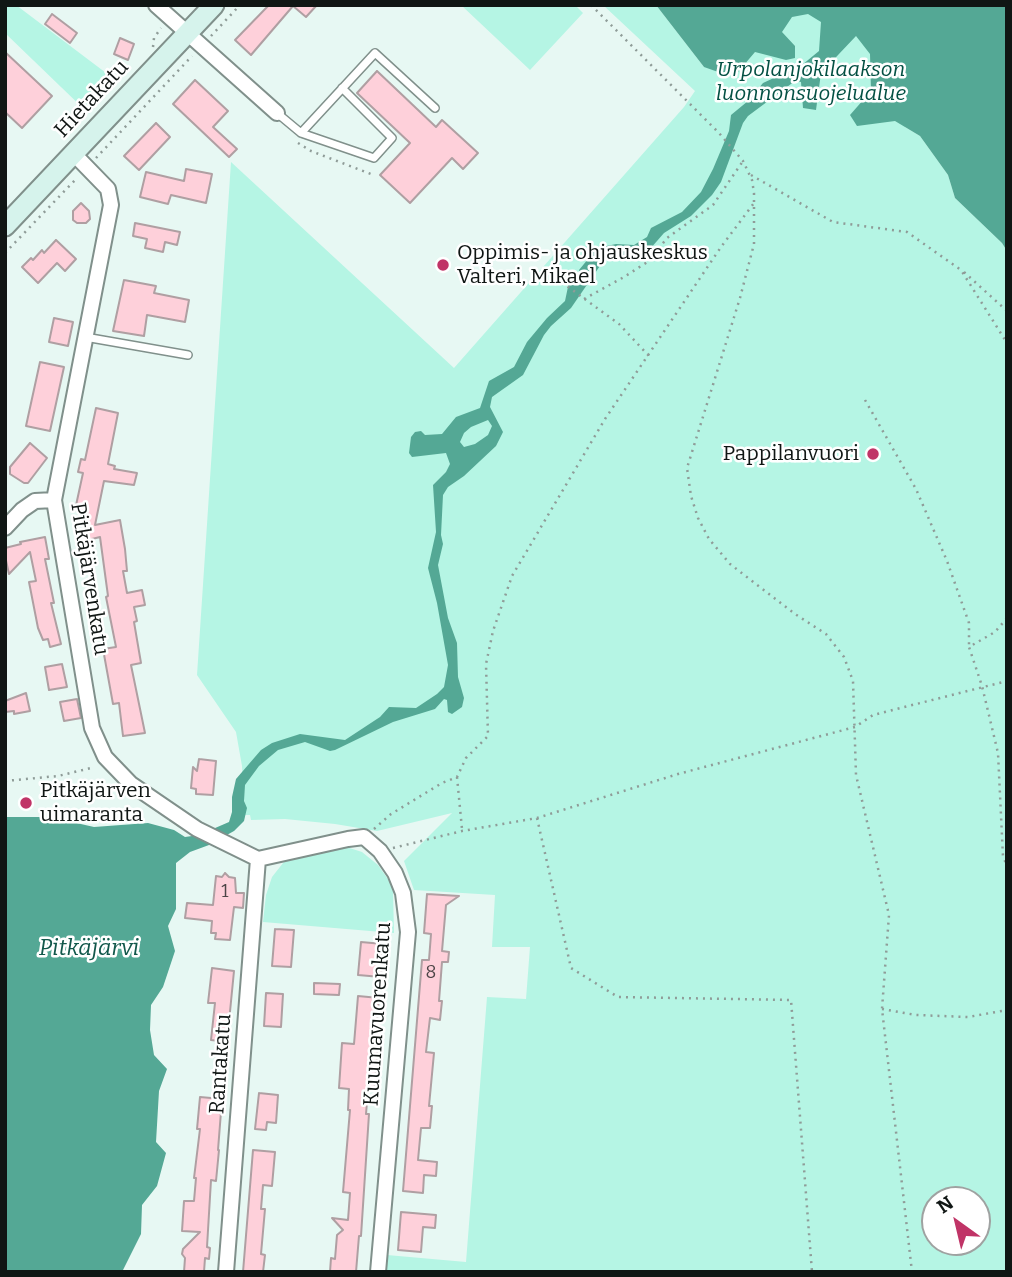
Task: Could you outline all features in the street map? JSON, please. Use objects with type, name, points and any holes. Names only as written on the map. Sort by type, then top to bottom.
[{"type":"street","name":"Hietakatu","points":[[5,226],[73,153],[195,38],[214,5]]},
{"type":"street","points":[[158,6],[277,113]]},
{"type":"street","name":"Pitkäjärvenkatu","points":[[73,153],[108,189],[111,205],[54,500],[92,728],[106,757],[131,784],[197,829],[258,859]]},
{"type":"street","points":[[5,528],[22,510],[35,502],[54,500]]},
{"type":"street","points":[[258,859],[364,837]]},
{"type":"street","name":"Kuumavuorenkatu","points":[[364,837],[380,851],[395,873],[402,893],[408,932],[378,1272]]},
{"type":"street","name":"Rantakatu","points":[[226,1272],[258,859]]},
{"type":"lane","points":[[301,132],[375,52],[435,108]]},
{"type":"lane","points":[[277,113],[301,132],[374,158],[393,138],[342,88]]},
{"type":"lane","points":[[86,337],[188,355]]},
{"type":"path","points":[[5,253],[88,168],[195,38],[240,5]]},
{"type":"path","points":[[591,5],[719,133],[743,161],[754,193],[754,244],[687,468],[691,496],[709,539],[730,564],[794,614],[826,634],[844,657],[853,681],[856,775],[889,915],[882,1009],[912,1272]]},
{"type":"path","points":[[584,299],[649,261],[667,238],[713,205],[743,161]]},
{"type":"path","points":[[749,174],[834,222],[906,232],[961,270],[1007,311]]},
{"type":"path","points":[[462,831],[457,777],[466,758],[488,736],[486,664],[493,631],[512,576],[605,419],[720,247],[754,203]]},
{"type":"path","points":[[545,270],[619,324],[649,356]]},
{"type":"path","points":[[961,270],[1007,344]]},
{"type":"path","points":[[865,400],[916,489],[947,561],[968,624],[969,647],[998,753],[1003,857],[1007,865]]},
{"type":"path","points":[[969,647],[995,632],[1007,618]]},
{"type":"path","points":[[380,851],[462,831],[537,818],[678,774],[855,727],[873,715],[1007,681]]},
{"type":"path","points":[[5,781],[58,776],[91,768]]},
{"type":"path","points":[[364,837],[391,814],[442,783],[457,777]]},
{"type":"path","points":[[537,818],[571,968],[618,997],[791,1000],[812,1272]]},
{"type":"path","points":[[882,1009],[916,1016],[968,1017],[1007,1010]]},
{"type":"green space","points":[[5,5],[16,5],[118,82],[89,114],[5,33]]},
{"type":"green space","points":[[461,5],[575,5],[583,13],[530,70]]},
{"type":"green space","name":"Urpolanjokilaakson luonnonsuojelualue","points":[[603,5],[656,5],[704,67],[797,5],[863,28],[905,127],[920,136],[948,175],[955,198],[1007,251],[1007,1272],[386,1272],[387,1255],[466,1262],[487,997],[526,999],[530,947],[492,947],[495,895],[414,890],[404,861],[452,813],[377,831],[285,819],[251,820],[250,815],[245,815],[242,766],[236,732],[197,675],[231,162],[454,368],[684,107],[695,91]]},
{"type":"green space","points":[[337,844],[362,852],[378,865],[390,882],[393,891],[394,933],[263,922],[266,895],[272,877],[287,858]]},
{"type":"water","name":"Pitkäjärvi","points":[[656,5],[1007,5],[1007,251],[955,198],[948,175],[920,136],[895,121],[857,126],[850,115],[871,91],[870,54],[856,36],[821,73],[816,110],[803,108],[801,82],[795,81],[748,116],[721,182],[691,216],[664,233],[643,257],[636,260],[604,260],[571,308],[544,335],[523,375],[492,397],[490,407],[503,432],[496,446],[448,487],[443,495],[443,544],[438,565],[448,618],[457,643],[458,677],[464,698],[462,707],[452,714],[448,712],[447,700],[444,699],[435,709],[393,722],[335,750],[330,751],[305,742],[278,750],[259,766],[245,785],[244,801],[247,808],[244,821],[234,831],[190,852],[176,863],[176,909],[168,926],[175,951],[163,987],[151,1005],[150,1030],[154,1055],[167,1069],[159,1091],[156,1142],[166,1153],[157,1186],[142,1205],[141,1234],[122,1272],[5,1272],[5,817],[50,817],[94,827],[148,823],[174,830],[185,837],[199,835],[229,822],[236,779],[261,750],[272,743],[300,734],[345,740],[380,717],[389,707],[416,708],[444,687],[448,665],[428,568],[436,532],[433,485],[450,464],[446,453],[412,457],[409,453],[411,437],[415,432],[421,431],[425,435],[442,434],[456,417],[480,408],[489,381],[514,367],[527,342],[565,301],[569,282],[580,276],[579,270],[593,253],[593,249],[616,244],[634,245],[647,237],[651,228],[682,212],[701,192],[713,169],[729,131],[731,115],[748,101],[763,83],[802,65],[819,51],[821,22],[808,14],[792,17],[782,32],[795,46],[795,58],[786,60],[755,52],[738,72],[721,73],[704,67]],"holes":[[[488,420],[492,426],[488,435],[475,444],[464,447],[460,442],[471,427]]]},
{"type":"building","points":[[269,5],[317,5],[306,17],[293,6],[251,55],[235,40]]},
{"type":"building","points":[[52,14],[77,33],[70,43],[45,24]]},
{"type":"building","points":[[120,38],[134,44],[128,60],[114,54]]},
{"type":"building","points":[[5,52],[52,96],[22,128],[5,112]]},
{"type":"building","points":[[377,71],[436,127],[442,120],[478,153],[463,169],[452,158],[410,203],[380,175],[410,143],[357,93]]},
{"type":"building","points":[[195,80],[228,111],[213,127],[237,149],[229,157],[173,104]]},
{"type":"building","points":[[156,123],[170,137],[139,170],[124,156]]},
{"type":"building","points":[[186,169],[212,174],[206,203],[171,195],[168,204],[140,197],[146,172],[184,181]]},
{"type":"building","points":[[81,203],[89,211],[90,219],[86,223],[73,220],[73,211]]},
{"type":"building","points":[[135,223],[180,232],[177,245],[165,242],[163,252],[145,248],[147,239],[133,236]]},
{"type":"building","points":[[56,240],[76,259],[65,271],[57,263],[38,283],[22,267],[42,250],[44,253]]},
{"type":"building","points":[[124,280],[156,286],[154,293],[189,300],[185,322],[147,315],[144,336],[113,331]]},
{"type":"building","points":[[54,318],[73,322],[68,346],[49,342]]},
{"type":"building","points":[[40,362],[64,367],[50,431],[26,426]]},
{"type":"building","points":[[96,408],[118,413],[108,464],[115,466],[114,469],[137,473],[134,485],[104,481],[95,525],[120,520],[125,549],[127,571],[123,571],[127,593],[142,590],[145,605],[134,607],[141,663],[131,665],[145,733],[123,736],[119,703],[113,704],[103,649],[116,647],[106,597],[100,537],[92,539],[89,550],[83,511],[75,510],[83,473],[78,472],[81,459],[85,460]]},
{"type":"building","points":[[30,443],[47,458],[28,483],[24,483],[10,474],[10,467]]},
{"type":"building","points":[[45,537],[49,559],[45,559],[54,603],[51,603],[61,644],[50,647],[48,639],[43,640],[38,628],[29,582],[36,581],[30,552],[9,574],[5,556],[5,548]]},
{"type":"building","points":[[62,664],[67,687],[49,690],[45,667]]},
{"type":"building","points":[[26,693],[30,711],[14,714],[14,711],[5,712],[5,701]]},
{"type":"building","points":[[77,699],[81,718],[64,721],[60,702]]},
{"type":"building","points":[[199,759],[216,761],[213,795],[196,794],[196,789],[191,788],[193,767],[197,771]]},
{"type":"building","points":[[225,873],[235,878],[236,893],[244,893],[243,908],[234,907],[230,940],[215,939],[216,933],[211,933],[212,921],[185,918],[187,903],[213,905],[216,876],[222,877]]},
{"type":"building","points":[[427,894],[459,896],[446,905],[442,951],[449,952],[448,962],[442,962],[440,1020],[430,1018],[426,1052],[434,1053],[429,1106],[432,1106],[430,1128],[421,1128],[418,1160],[437,1162],[436,1176],[424,1175],[423,1193],[403,1191],[422,960],[429,960],[431,934],[424,933]]},
{"type":"building","points":[[275,929],[294,930],[291,967],[272,966]]},
{"type":"building","points":[[361,942],[383,944],[381,977],[358,975]]},
{"type":"building","points":[[212,968],[234,971],[227,1042],[211,1040],[215,1003],[208,1003]]},
{"type":"building","points":[[314,983],[340,984],[339,995],[314,994]]},
{"type":"building","points":[[266,993],[283,994],[281,1027],[264,1026]]},
{"type":"building","points":[[358,996],[379,998],[374,1091],[368,1090],[366,1114],[369,1114],[361,1236],[356,1272],[330,1272],[331,1258],[335,1259],[337,1235],[343,1230],[332,1218],[348,1220],[350,1193],[343,1192],[350,1110],[349,1089],[339,1088],[342,1043],[354,1044]]},
{"type":"building","points":[[259,1093],[278,1095],[276,1123],[267,1122],[266,1130],[255,1129]]},
{"type":"building","points":[[200,1097],[222,1099],[219,1150],[216,1181],[211,1180],[207,1247],[210,1248],[209,1259],[205,1258],[204,1272],[184,1272],[183,1249],[200,1232],[182,1231],[184,1201],[194,1201]]},
{"type":"building","points":[[253,1150],[275,1152],[272,1186],[263,1185],[263,1272],[243,1272]]},
{"type":"building","points":[[401,1212],[436,1215],[435,1228],[423,1227],[421,1252],[398,1250]]},
{"type":"place","name":"Oppimis- ja ohjauskeskus Valteri, Mikael","points":[[443,265]]},
{"type":"place","name":"Pappilanvuori","points":[[873,454]]},
{"type":"place","name":"Pitkäjärven uimaranta","points":[[26,803]]}]
